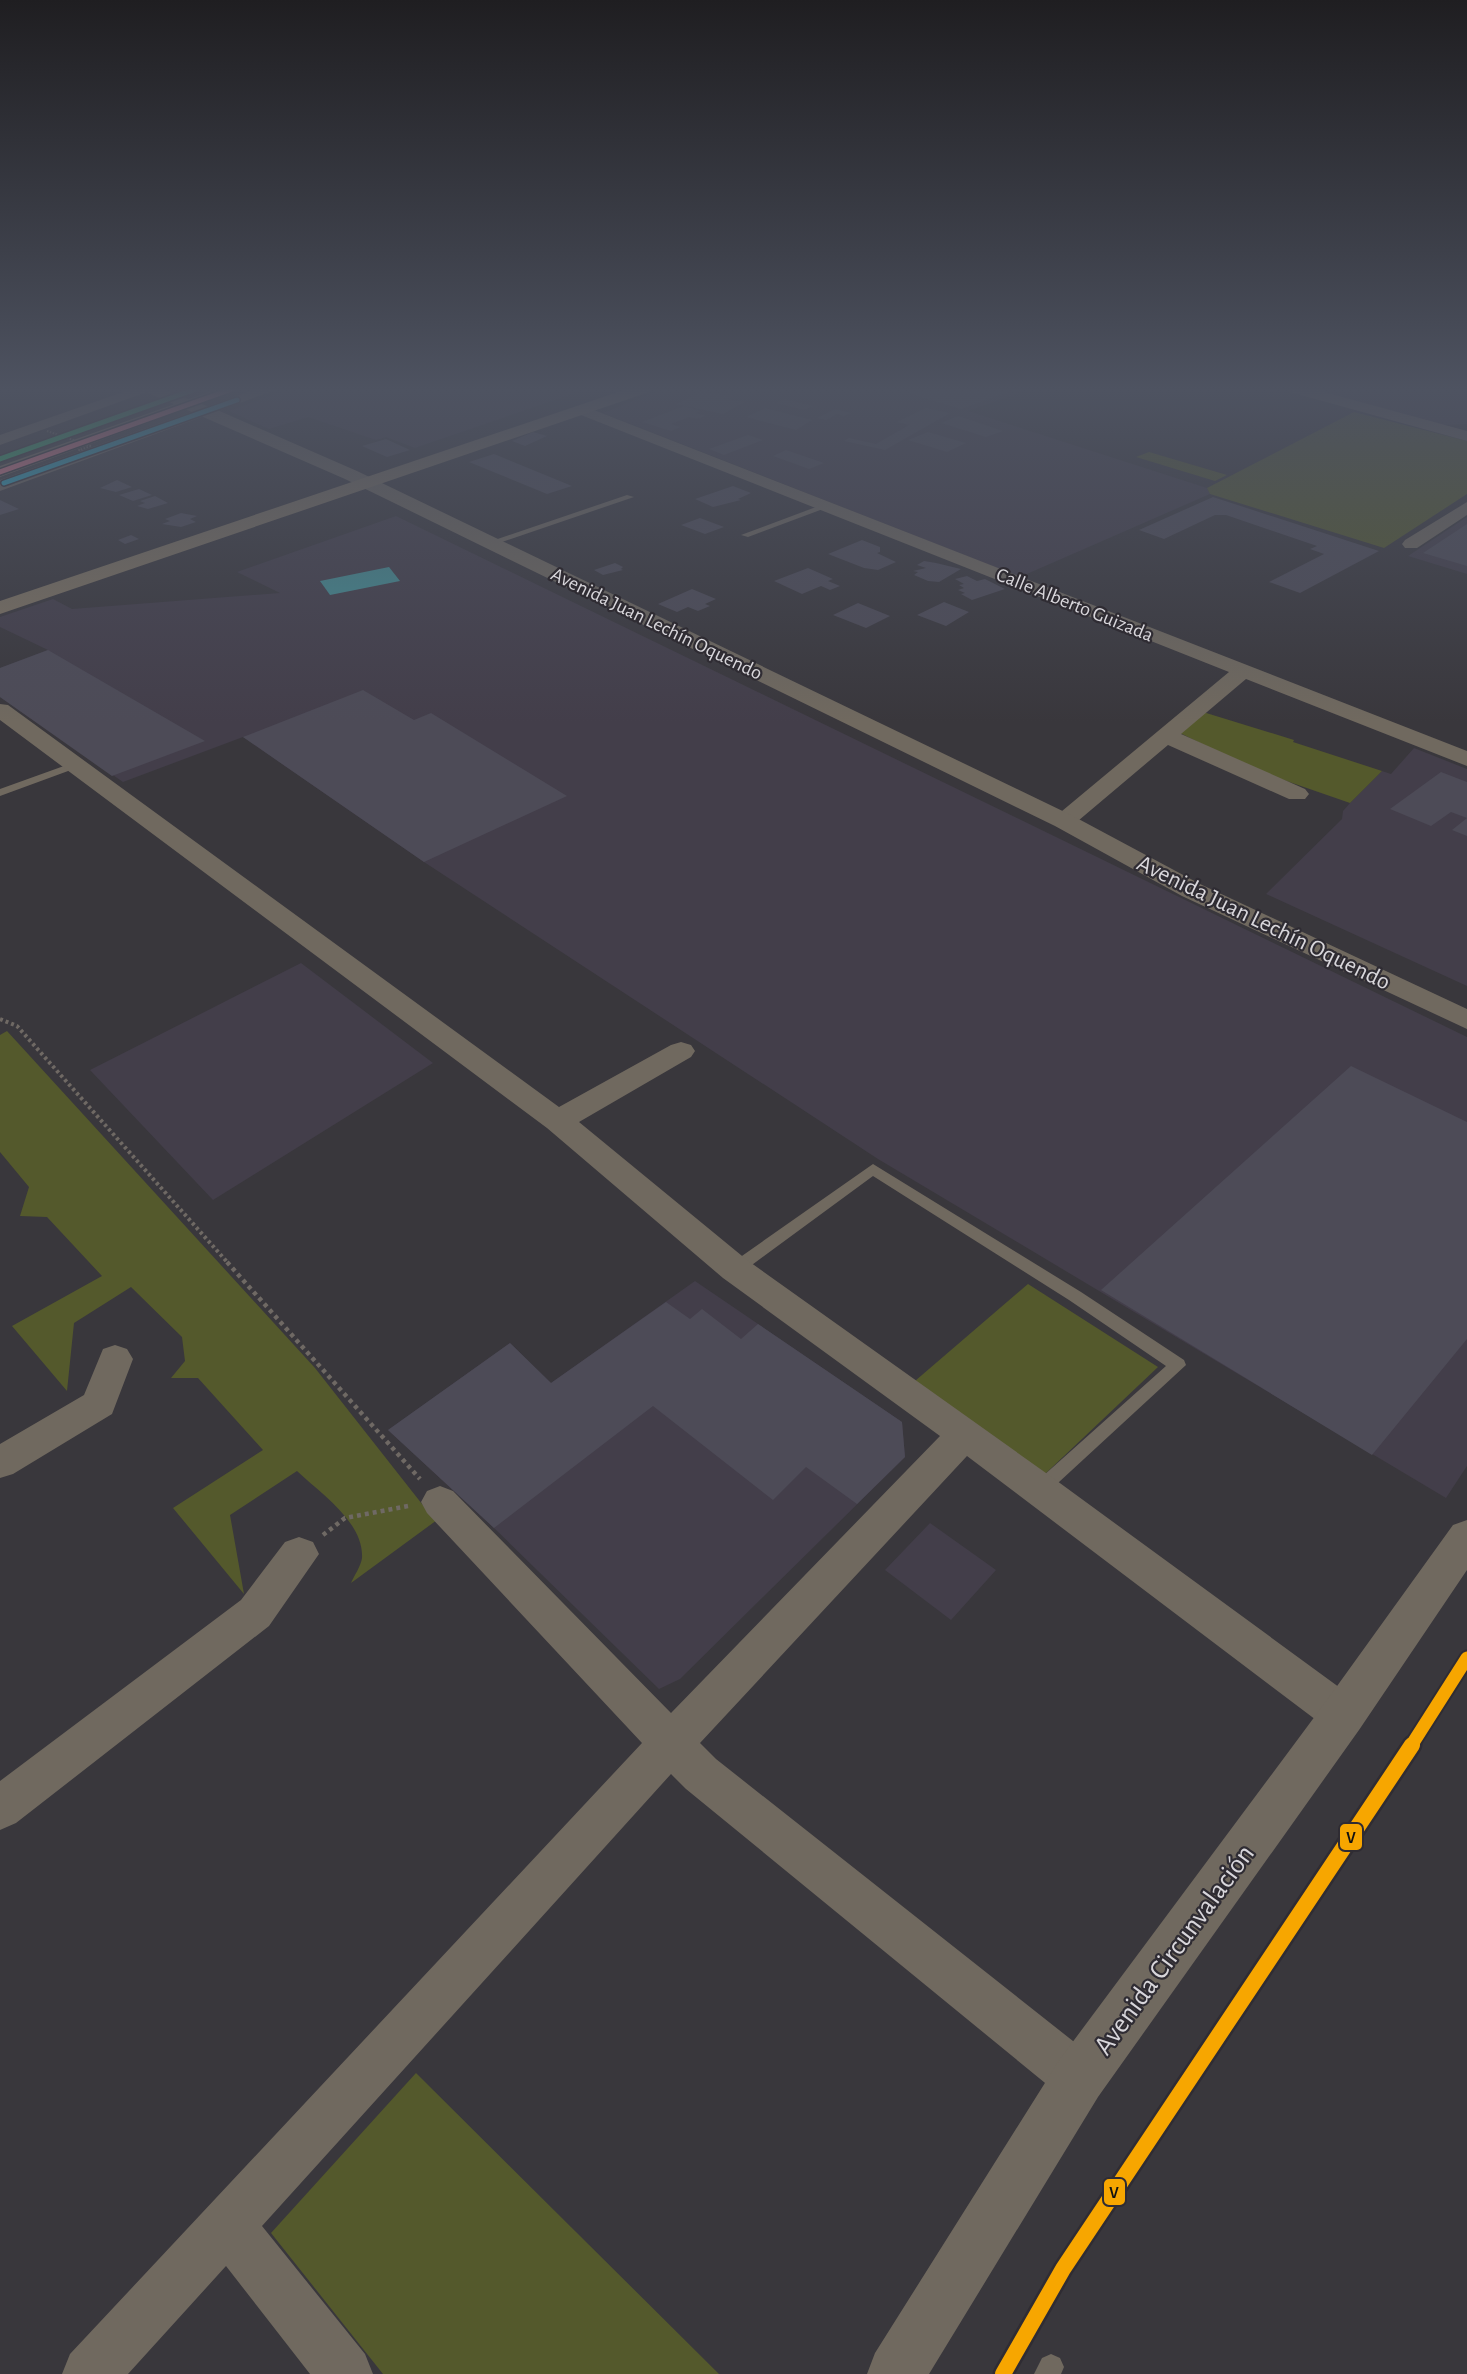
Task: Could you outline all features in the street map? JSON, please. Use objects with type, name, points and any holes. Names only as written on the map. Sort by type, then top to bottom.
[{"type":"main road","points":[[0,595],[32,590],[298,500]]},
{"type":"main road","points":[[0,608],[32,590]]},
{"type":"street","name":"Avenida Juan Lechín Oquendo","points":[[402,500],[1064,820],[1191,890],[1467,1020]]},
{"type":"street","name":"Calle Alberto Guizada","points":[[811,500],[1467,759]]},
{"type":"street","points":[[1411,544],[1467,507]]},
{"type":"street","points":[[1064,820],[1243,671]]},
{"type":"street","points":[[0,710],[558,1121],[735,1269],[1040,1489],[1343,1715]]},
{"type":"street","points":[[1166,736],[1297,794]]},
{"type":"street","name":"Avenida Juan Lechín Oquendo","points":[[1064,820],[1213,878],[1467,995]]},
{"type":"street","points":[[558,1121],[681,1051]]},
{"type":"street","points":[[0,1463],[99,1404],[115,1359]]},
{"type":"street","points":[[90,2374],[672,1742],[964,1435]]},
{"type":"street","points":[[440,1502],[701,1774],[1079,2078]]},
{"type":"street","name":"Avenida Circunvalación","points":[[896,2374],[1079,2078],[1343,1715],[1467,1537]]},
{"type":"street","points":[[0,1808],[255,1612],[299,1554]]},
{"type":"street","points":[[227,2225],[345,2374]]},
{"type":"lane","points":[[490,543],[622,500]]},
{"type":"lane","points":[[745,534],[827,506]]},
{"type":"lane","points":[[0,793],[75,765]]},
{"type":"lane","points":[[735,1269],[873,1169],[1075,1296],[1178,1365],[1040,1489]]},
{"type":"path","points":[[0,1019],[17,1026],[440,1502]]},
{"type":"path","points":[[299,1554],[345,1518],[440,1502]]},
{"type":"shaded area","points":[[824,500],[1197,500],[1020,577]]},
{"type":"shaded area","points":[[396,516],[1467,1037],[1467,1466],[1446,1498],[878,1159],[424,862],[243,737],[123,782],[0,697],[0,668],[48,650],[0,627],[0,617],[53,599],[72,609],[280,593],[237,572]]},
{"type":"shaded area","points":[[1467,517],[1467,574],[1408,556]]},
{"type":"shaded area","points":[[1414,748],[1467,769],[1467,986],[1266,894],[1342,819],[1343,811],[1382,771],[1391,774]]},
{"type":"shaded area","points":[[301,963],[433,1063],[213,1200],[90,1070]]},
{"type":"shaded area","points":[[695,1281],[902,1422],[905,1457],[680,1679],[659,1689],[494,1528],[388,1430],[510,1343],[551,1383]]},
{"type":"shaded area","points":[[930,1523],[996,1570],[951,1620],[885,1570]]},
{"type":"green space","points":[[1229,500],[1458,500],[1384,548]]},
{"type":"green space","points":[[1203,712],[1294,740],[1293,742],[1382,771],[1350,803],[1252,769],[1180,733]]},
{"type":"green space","points":[[7,1031],[315,1368],[437,1520],[351,1583],[362,1558],[361,1545],[356,1532],[339,1509],[297,1471],[230,1515],[244,1594],[173,1508],[263,1450],[198,1378],[171,1378],[185,1361],[182,1337],[131,1287],[74,1323],[67,1391],[12,1326],[102,1276],[47,1217],[20,1216],[29,1187],[0,1152],[0,1035]]},
{"type":"green space","points":[[1028,1284],[1158,1367],[1045,1474],[915,1381]]},
{"type":"green space","points":[[416,2073],[719,2374],[383,2374],[271,2233]]},
{"type":"water","points":[[389,567],[400,581],[330,595],[320,581]]},
{"type":"building","points":[[0,500],[19,509],[0,515]]},
{"type":"building","points":[[162,500],[168,503],[148,509],[137,506],[145,503],[140,501]]},
{"type":"building","points":[[697,500],[741,500],[713,507]]},
{"type":"building","points":[[1207,500],[1222,500],[1379,551],[1300,593],[1269,582],[1324,554],[1310,549],[1317,546],[1226,515],[1215,515],[1164,539],[1139,530]]},
{"type":"building","points":[[181,513],[197,516],[190,519],[196,522],[181,527],[162,524],[170,521],[165,519]]},
{"type":"building","points":[[700,518],[724,527],[705,534],[681,525]]},
{"type":"building","points":[[1467,524],[1467,566],[1423,553]]},
{"type":"building","points":[[131,535],[139,539],[125,544],[118,540]]},
{"type":"building","points":[[862,540],[880,547],[880,552],[877,553],[896,562],[878,570],[864,568],[828,554]]},
{"type":"building","points":[[924,561],[961,569],[939,582],[928,581],[914,575],[918,572],[913,571],[926,568],[917,565]]},
{"type":"building","points":[[615,563],[623,567],[621,569],[623,570],[603,575],[594,570]]},
{"type":"building","points":[[808,568],[833,579],[828,581],[840,586],[830,590],[821,586],[802,594],[774,581]]},
{"type":"building","points":[[967,576],[977,581],[985,579],[1005,589],[972,600],[961,594],[965,593],[958,590],[964,588],[959,585],[964,584],[955,579]]},
{"type":"building","points":[[692,589],[716,599],[705,604],[710,606],[698,611],[688,607],[677,612],[658,604]]},
{"type":"building","points":[[944,602],[969,612],[946,626],[917,615]]},
{"type":"building","points":[[858,603],[890,616],[866,628],[833,615]]},
{"type":"building","points":[[48,650],[205,741],[112,776],[0,697],[0,668]]},
{"type":"building","points":[[363,690],[414,720],[431,713],[567,796],[424,862],[243,737]]},
{"type":"building","points":[[1441,772],[1467,782],[1467,818],[1451,812],[1431,826],[1390,809]]},
{"type":"building","points":[[1467,818],[1467,836],[1452,830]]},
{"type":"building","points":[[1351,1066],[1467,1122],[1467,1339],[1372,1455],[1101,1290]]},
{"type":"building","points":[[666,1302],[690,1319],[702,1309],[741,1339],[758,1324],[902,1422],[905,1457],[857,1504],[806,1467],[773,1500],[653,1406],[494,1528],[388,1430],[510,1343],[551,1383]]},
{"type":"transit line","name":"V","points":[[1003,2374],[1063,2269],[1389,1780],[1467,1658]]}]
